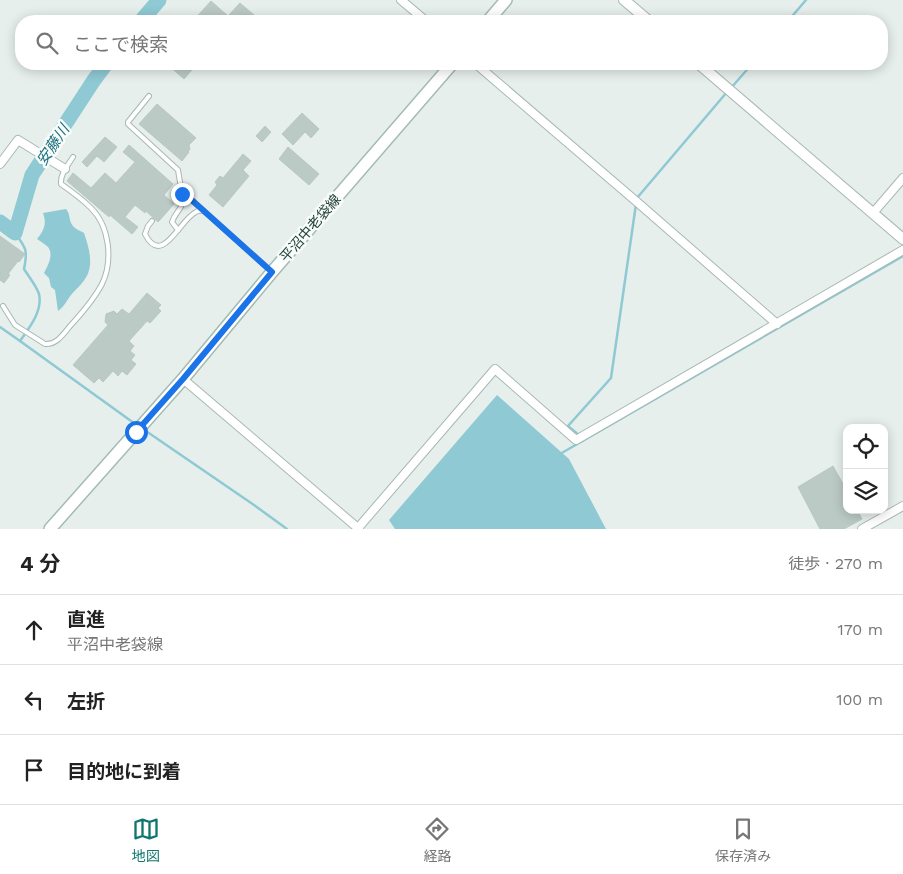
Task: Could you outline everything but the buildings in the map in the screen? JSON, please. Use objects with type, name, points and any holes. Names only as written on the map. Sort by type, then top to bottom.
[{"type":"main road","points":[[493,15],[506,0]]},
{"type":"main road","name":"平沼中老袋線","points":[[50,529],[183,379],[272,272],[447,70]]},
{"type":"street","points":[[401,0],[419,15]]},
{"type":"street","points":[[624,0],[642,15]]},
{"type":"street","points":[[483,70],[777,324]]},
{"type":"street","points":[[706,70],[903,239]]},
{"type":"street","points":[[0,164],[18,140],[66,169]]},
{"type":"street","points":[[873,213],[903,178]]},
{"type":"street","points":[[183,379],[358,529],[495,369],[576,440],[903,250]]},
{"type":"street","points":[[862,529],[903,506]]},
{"type":"lane","points":[[149,96],[128,124],[178,170],[183,202],[172,222],[178,230]]},
{"type":"lane","points":[[3,306],[15,325],[45,344],[50,345],[55,343],[76,320],[102,284],[107,268],[106,232],[100,219],[92,209],[61,184],[60,181],[73,157]]},
{"type":"lane","points":[[182,194],[185,194],[272,272]]},
{"type":"lane","points":[[152,221],[145,234],[153,244],[158,246],[168,241],[190,216],[197,211],[204,211]]},
{"type":"water","points":[[66,209],[73,226],[84,233],[88,246],[90,266],[86,278],[58,311],[55,290],[51,287],[49,278],[44,273],[50,260],[50,250],[37,239],[44,227],[43,213]]},
{"type":"water","points":[[497,395],[569,459],[606,529],[395,529],[389,520]]},
{"type":"waterway","name":"安藤川","points":[[146,15],[159,0]]},
{"type":"waterway","points":[[793,15],[806,0]]},
{"type":"waterway","name":"安藤川","points":[[0,222],[15,233],[32,175],[102,70]]},
{"type":"waterway","points":[[731,88],[747,70]]},
{"type":"waterway","points":[[637,198],[727,92]]},
{"type":"waterway","points":[[580,436],[568,426],[611,378],[636,204]]},
{"type":"waterway","points":[[15,233],[25,250],[24,269],[36,287],[40,300],[37,313],[20,341],[138,426]]},
{"type":"waterway","points":[[560,454],[903,256]]},
{"type":"waterway","points":[[0,327],[20,341]]},
{"type":"waterway","points":[[143,429],[287,529]]},
{"type":"route","points":[[136,432],[272,272],[185,194],[182,194]]}]
